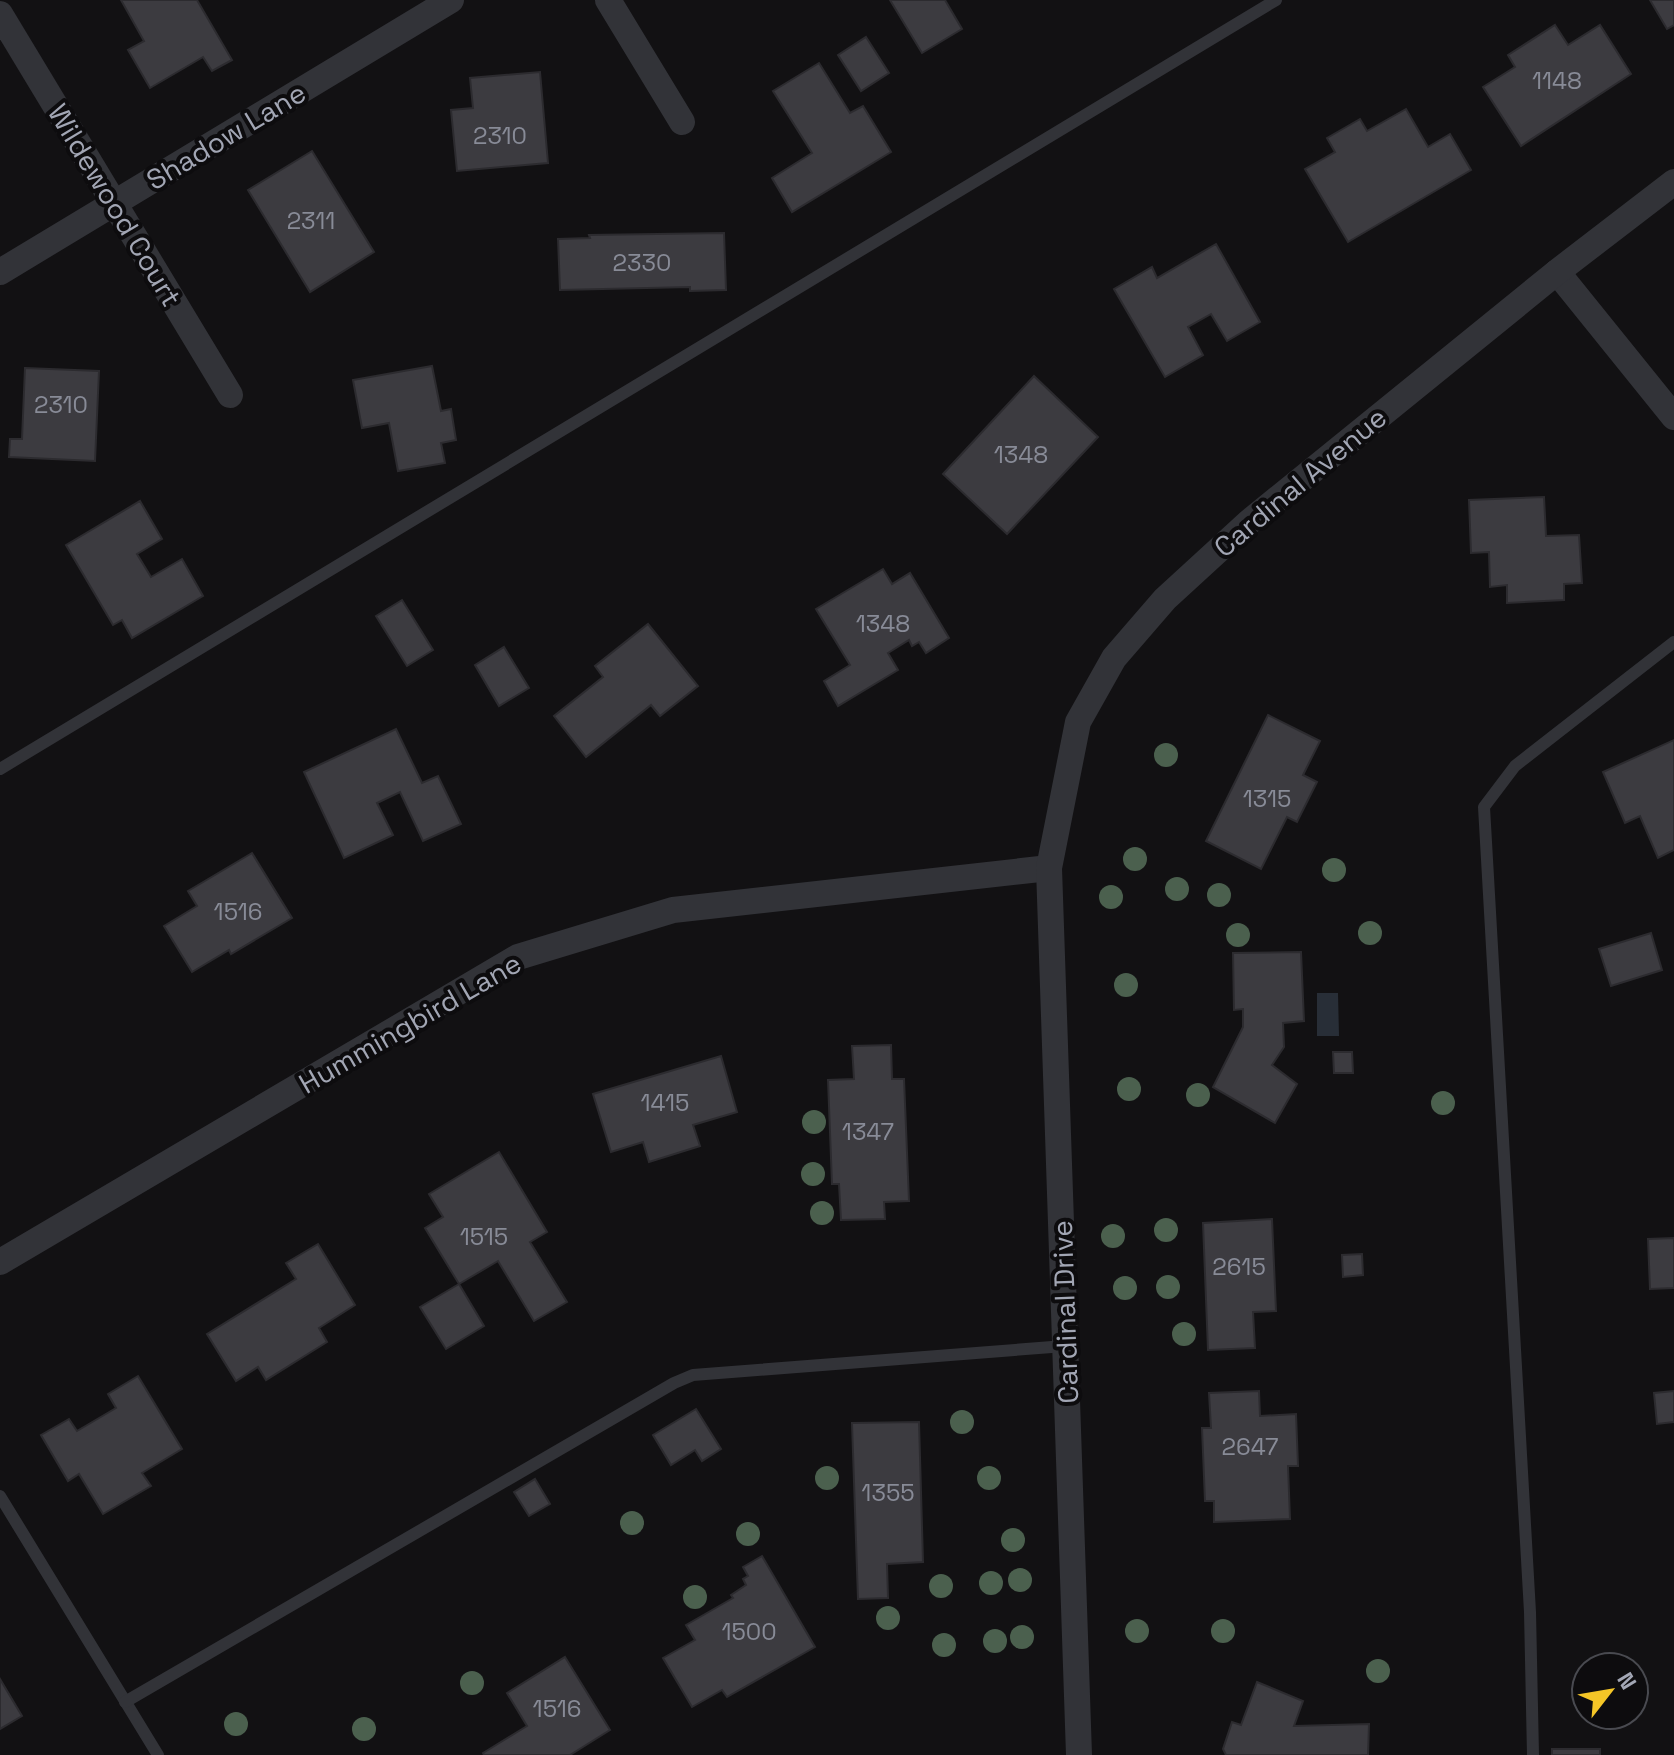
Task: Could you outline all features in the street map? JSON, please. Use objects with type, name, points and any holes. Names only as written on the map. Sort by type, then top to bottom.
[{"type":"street","name":"Shadow Lane","points":[[0,272],[451,0]]},
{"type":"street","points":[[608,0],[682,122]]},
{"type":"street","name":"Wildewood Court","points":[[0,14],[230,395]]},
{"type":"street","name":"Cardinal Avenue","points":[[1049,868],[1078,722],[1114,658],[1165,599],[1249,522],[1557,272],[1674,182]]},
{"type":"street","points":[[1557,272],[1674,417]]},
{"type":"street","name":"Hummingbird Lane","points":[[0,1262],[518,957],[673,910],[1049,868]]},
{"type":"street","name":"Cardinal Drive","points":[[1049,868],[1079,1755]]},
{"type":"lane","points":[[0,769],[1276,0]]},
{"type":"lane","points":[[1533,1755],[1529,1596],[1484,807],[1515,766],[1674,642]]},
{"type":"lane","points":[[125,1702],[674,1383],[693,1375],[1066,1346]]},
{"type":"lane","points":[[0,1496],[158,1755]]},
{"type":"shaded area","points":[[1317,993],[1338,993],[1339,1036],[1317,1036]]},
{"type":"building","points":[[121,0],[197,0],[232,60],[212,71],[203,57],[150,88],[128,50],[144,41]]},
{"type":"building","points":[[890,0],[945,0],[962,29],[922,53]]},
{"type":"building","points":[[1650,0],[1674,0],[1674,25],[1667,29]]},
{"type":"building","points":[[1555,25],[1568,45],[1600,25],[1631,74],[1521,146],[1483,87],[1515,67],[1508,55]]},
{"type":"building","points":[[866,37],[889,73],[861,91],[838,55]]},
{"type":"building","points":[[819,63],[850,113],[863,106],[891,152],[792,212],[772,178],[812,153],[773,91]]},
{"type":"building","points":[[540,72],[548,163],[457,171],[451,110],[473,108],[470,78]]},
{"type":"building","points":[[1406,109],[1428,147],[1450,134],[1471,170],[1348,242],[1305,169],[1335,152],[1327,138],[1360,119],[1367,131]]},
{"type":"building","points":[[312,151],[374,252],[310,292],[248,190]]},
{"type":"building","points":[[724,233],[726,290],[690,291],[690,287],[560,290],[558,239],[590,238],[589,235]]},
{"type":"building","points":[[1216,244],[1260,322],[1227,341],[1211,314],[1188,327],[1203,355],[1165,377],[1114,289],[1152,267],[1157,278]]},
{"type":"building","points":[[432,366],[441,411],[451,409],[456,440],[441,443],[445,463],[398,471],[389,423],[362,428],[353,380]]},
{"type":"building","points":[[25,368],[99,371],[95,461],[9,457],[10,439],[22,439]]},
{"type":"building","points":[[1034,376],[1098,437],[1007,534],[943,474]]},
{"type":"building","points":[[1544,497],[1546,536],[1579,535],[1582,583],[1564,584],[1564,600],[1507,603],[1507,585],[1490,587],[1489,552],[1471,553],[1469,500]]},
{"type":"building","points":[[140,501],[162,539],[137,554],[151,577],[182,559],[203,596],[132,638],[122,620],[113,625],[66,545]]},
{"type":"building","points":[[883,569],[892,584],[910,573],[949,638],[926,653],[919,642],[912,646],[909,640],[888,653],[898,670],[838,706],[824,681],[850,665],[816,609]]},
{"type":"building","points":[[402,600],[433,650],[407,666],[376,616]]},
{"type":"building","points":[[648,624],[698,686],[660,716],[651,705],[586,757],[554,716],[603,677],[595,666]]},
{"type":"building","points":[[504,647],[529,688],[499,706],[475,665]]},
{"type":"building","points":[[1268,715],[1320,741],[1303,775],[1317,782],[1297,822],[1287,817],[1261,869],[1206,841]]},
{"type":"building","points":[[396,729],[422,783],[438,776],[461,824],[423,841],[400,792],[377,803],[393,835],[344,858],[304,772]]},
{"type":"building","points":[[1674,740],[1674,850],[1658,858],[1640,816],[1625,823],[1603,772]]},
{"type":"building","points":[[252,853],[292,918],[231,954],[229,950],[192,972],[164,926],[197,906],[188,891]]},
{"type":"building","points":[[1651,933],[1662,970],[1611,986],[1599,949]]},
{"type":"building","points":[[1301,952],[1304,1021],[1283,1023],[1284,1047],[1272,1065],[1297,1084],[1275,1123],[1213,1087],[1243,1027],[1243,1009],[1234,1010],[1233,953]]},
{"type":"building","points":[[891,1045],[892,1079],[904,1079],[909,1201],[884,1202],[885,1219],[841,1220],[839,1184],[832,1184],[828,1080],[854,1079],[852,1046]]},
{"type":"building","points":[[1333,1052],[1352,1052],[1353,1073],[1334,1073]]},
{"type":"building","points":[[721,1056],[737,1112],[693,1125],[700,1146],[649,1162],[643,1142],[611,1152],[593,1094]]},
{"type":"building","points":[[499,1152],[547,1232],[530,1242],[567,1302],[534,1321],[498,1261],[459,1284],[425,1228],[443,1217],[429,1194]]},
{"type":"building","points":[[1272,1219],[1276,1311],[1253,1312],[1255,1348],[1208,1350],[1203,1223]]},
{"type":"building","points":[[1674,1238],[1674,1288],[1650,1289],[1648,1239]]},
{"type":"building","points":[[318,1244],[355,1305],[319,1328],[327,1342],[266,1380],[258,1367],[236,1381],[207,1334],[296,1279],[286,1263]]},
{"type":"building","points":[[1362,1254],[1363,1275],[1343,1277],[1342,1255]]},
{"type":"building","points":[[459,1284],[484,1326],[446,1349],[420,1307]]},
{"type":"building","points":[[138,1376],[182,1449],[142,1473],[151,1486],[103,1514],[79,1474],[68,1481],[41,1435],[69,1419],[77,1431],[116,1408],[108,1394]]},
{"type":"building","points":[[1259,1391],[1260,1416],[1296,1414],[1298,1466],[1288,1466],[1290,1519],[1214,1522],[1214,1501],[1205,1501],[1202,1428],[1211,1428],[1209,1393]]},
{"type":"building","points":[[1674,1391],[1674,1422],[1657,1424],[1654,1393]]},
{"type":"building","points":[[696,1409],[721,1449],[702,1461],[695,1450],[671,1465],[653,1435]]},
{"type":"building","points":[[919,1422],[923,1562],[887,1564],[888,1598],[858,1599],[852,1423]]},
{"type":"building","points":[[535,1479],[550,1504],[529,1516],[514,1492]]},
{"type":"building","points":[[762,1556],[815,1647],[727,1697],[722,1690],[692,1707],[663,1658],[695,1640],[686,1625],[733,1598],[731,1595],[746,1585],[743,1579],[748,1576],[743,1567]]},
{"type":"building","points":[[565,1657],[610,1730],[570,1755],[484,1755],[527,1726],[507,1693]]},
{"type":"building","points":[[0,1679],[22,1716],[0,1729]]},
{"type":"building","points":[[1257,1682],[1303,1701],[1294,1726],[1369,1724],[1368,1755],[1226,1755],[1223,1749],[1232,1722],[1241,1725]]},
{"type":"building","points":[[1552,1749],[1600,1749],[1600,1755],[1552,1755]]}]
